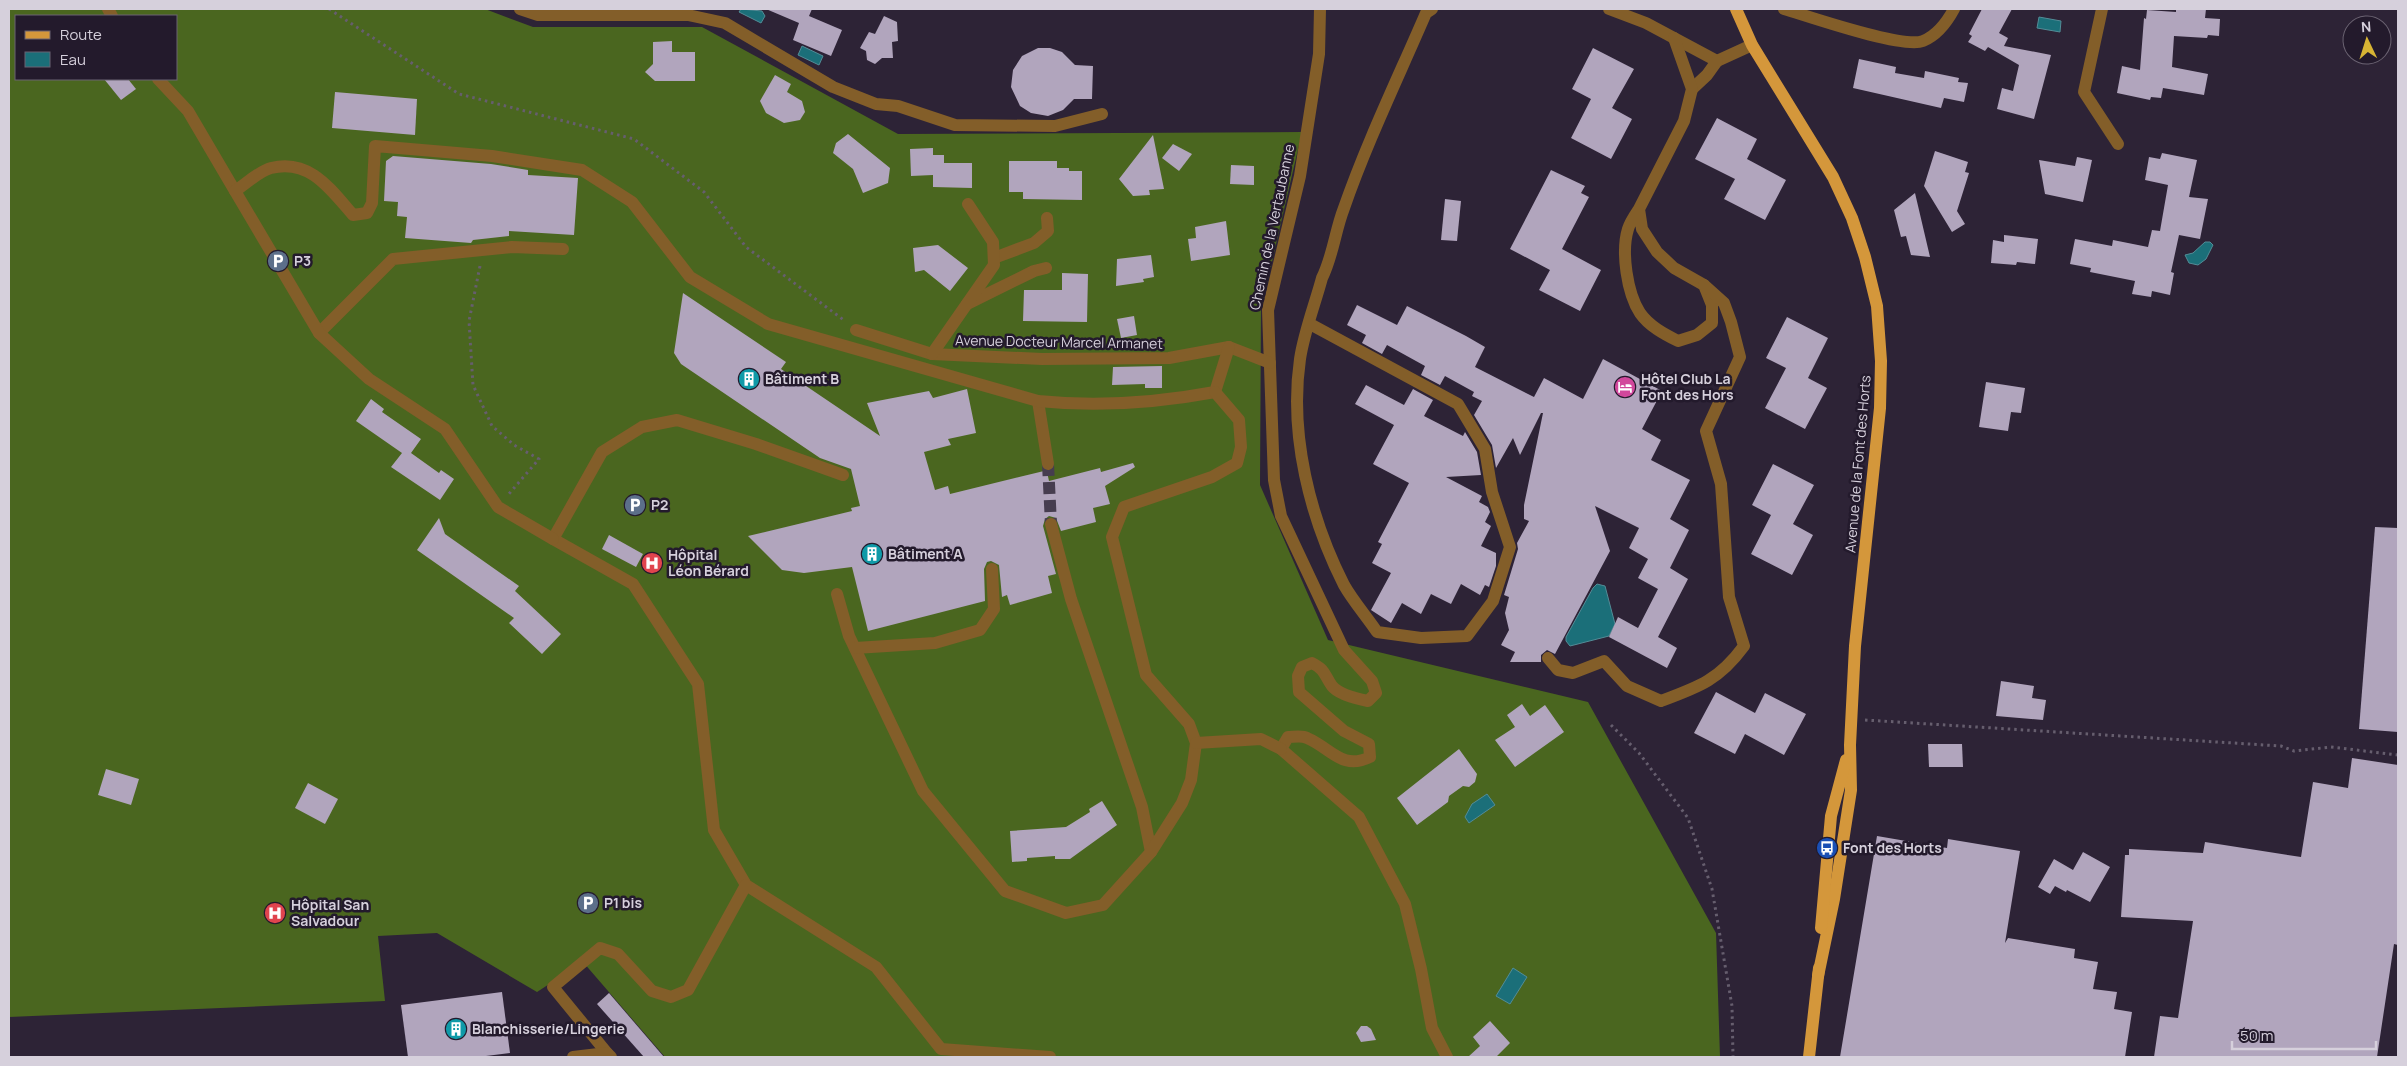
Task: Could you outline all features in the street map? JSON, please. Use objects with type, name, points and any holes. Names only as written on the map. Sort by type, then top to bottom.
[{"type":"main road","name":"Avenue de la Font des Horts","points":[[1736,9],[1752,45],[1833,176],[1852,218],[1865,257],[1877,306],[1882,361],[1880,408],[1855,646],[1850,745],[1831,816],[1818,976],[1809,1057]]},
{"type":"street","points":[[520,9],[538,15],[688,15],[724,23],[833,87],[876,104],[898,106],[955,125],[1054,126],[1102,114]]},
{"type":"street","name":"Chemin de la Vertaubanne","points":[[1270,363],[1268,310],[1300,176],[1318,54],[1320,9]]},
{"type":"street","points":[[1310,324],[1458,404],[1485,449],[1492,492],[1510,547],[1493,601],[1466,636],[1421,638],[1377,632],[1345,586],[1317,521],[1301,452],[1297,395],[1300,358],[1343,210],[1426,13],[1432,9]]},
{"type":"street","points":[[1609,9],[1646,23],[1717,61]]},
{"type":"street","points":[[1784,9],[1878,38],[1921,42],[1938,32],[1954,9]]},
{"type":"street","points":[[2102,9],[2084,92],[2118,144]]},
{"type":"street","points":[[1674,38],[1692,90]]},
{"type":"street","points":[[1704,285],[1712,305],[1712,323],[1697,335],[1678,341],[1659,331],[1640,313],[1628,280],[1624,255],[1628,229],[1684,121],[1692,90],[1707,75],[1717,61],[1752,45]]},
{"type":"street","points":[[159,80],[188,111],[319,333],[369,379],[445,429],[498,507],[553,540],[634,584],[698,684],[714,830],[746,886],[876,967],[941,1049],[1050,1057]]},
{"type":"street","points":[[235,191],[270,168],[296,167],[318,176],[353,215],[367,213],[372,203],[375,146],[492,156],[582,170],[632,202],[690,277],[768,324],[1038,401],[1074,404],[1166,401],[1215,392]]},
{"type":"street","points":[[932,354],[994,265],[993,242],[968,204]]},
{"type":"street","points":[[1548,658],[1558,670],[1573,673],[1604,661],[1627,686],[1661,701],[1696,689],[1728,668],[1744,646],[1729,598],[1721,484],[1706,431],[1740,357],[1724,303],[1704,285],[1674,268],[1657,252],[1642,229],[1639,209]]},
{"type":"street","points":[[994,258],[1034,243],[1048,232],[1047,218]]},
{"type":"street","points":[[319,333],[393,259],[512,248],[563,249]]},
{"type":"street","points":[[965,305],[1034,271],[1046,268]]},
{"type":"street","name":"Avenue Docteur Marcel Armanet","points":[[856,330],[932,354],[1042,359],[1169,358],[1230,348],[1270,363]]},
{"type":"street","points":[[1215,392],[1230,348]]},
{"type":"street","points":[[1270,363],[1274,480],[1282,516],[1344,650],[1372,680],[1376,693],[1368,701],[1355,699],[1333,688],[1322,668],[1312,663],[1302,667],[1298,676],[1299,692],[1344,731],[1369,744],[1370,757],[1360,762],[1344,761],[1305,736],[1288,737],[1281,748]]},
{"type":"street","points":[[837,594],[849,636],[923,792],[1006,891],[1066,913],[1103,905],[1151,852],[1182,803],[1191,780],[1196,743],[1189,724],[1146,675],[1112,537],[1124,507],[1212,477],[1237,463],[1241,447],[1239,420],[1215,392]]},
{"type":"street","points":[[1038,401],[1048,464]]},
{"type":"street","points":[[553,540],[602,452],[642,427],[677,420],[756,444],[843,475]]},
{"type":"street","points":[[1051,524],[1071,599],[1142,807],[1151,852]]},
{"type":"street","points":[[855,648],[935,643],[980,630],[994,609],[992,569]]},
{"type":"street","points":[[1196,743],[1261,739],[1281,748],[1359,817],[1405,904],[1421,970],[1432,1028],[1447,1057]]},
{"type":"street","points":[[609,1055],[554,987],[600,948],[618,954],[652,990],[671,997],[688,990],[746,886]]},
{"type":"street","points":[[573,1057],[609,1055]]},
{"type":"path","points":[[328,9],[459,94],[634,139],[704,192],[746,247],[856,330]]},
{"type":"path","points":[[484,250],[469,321],[473,385],[492,426],[514,445],[539,459],[498,507]]},
{"type":"path","points":[[1852,719],[2281,746],[2294,750],[2331,747],[2398,755]]},
{"type":"path","points":[[1611,725],[1639,753],[1688,818],[1712,889],[1732,1006],[1733,1057]]},
{"type":"green space","name":"Hôpital Léon Bérard","points":[[9,9],[485,9],[533,27],[702,27],[898,134],[1302,132],[1261,309],[1260,485],[1328,640],[1588,702],[1716,933],[1720,1057],[665,1057],[583,962],[537,992],[437,933],[378,936],[385,1001],[9,1017]]},
{"type":"water","points":[[741,9],[762,11],[765,16],[761,23],[739,12]]},
{"type":"water","points":[[2039,17],[2061,21],[2060,32],[2037,28]]},
{"type":"water","points":[[802,46],[823,56],[819,65],[798,55]]},
{"type":"water","points":[[2205,242],[2210,242],[2213,245],[2206,259],[2198,265],[2189,263],[2185,255],[2193,253]]},
{"type":"water","points":[[1597,584],[1605,586],[1615,624],[1609,636],[1570,646],[1566,641],[1566,637]]},
{"type":"water","points":[[1487,794],[1495,805],[1469,823],[1465,817],[1472,804]]},
{"type":"water","points":[[1513,968],[1527,977],[1510,1004],[1496,996]]},
{"type":"building","points":[[766,9],[812,9],[809,16],[842,30],[831,56],[793,40],[799,23]]},
{"type":"building","points":[[1982,9],[2012,9],[1999,33],[2008,38],[2004,46],[2051,55],[2034,119],[1997,109],[2002,88],[2013,91],[2019,65],[1988,47],[1985,51],[1968,42],[1972,36],[1969,34]]},
{"type":"building","points":[[2176,9],[2206,9],[2205,18],[2220,19],[2219,36],[2208,35],[2207,38],[2174,36],[2172,67],[2208,74],[2204,95],[2163,88],[2161,98],[2151,97],[2150,100],[2117,93],[2122,66],[2140,70],[2144,18],[2146,19],[2147,10],[2176,12]]},
{"type":"building","points":[[884,16],[897,22],[898,41],[892,42],[893,58],[882,58],[875,64],[867,60],[866,51],[860,48],[869,32],[875,34]]},
{"type":"building","points":[[672,41],[672,52],[695,52],[695,81],[655,81],[645,72],[653,64],[653,42]]},
{"type":"building","points":[[1038,48],[1050,48],[1062,52],[1075,65],[1093,66],[1092,99],[1074,99],[1063,110],[1048,116],[1031,113],[1020,106],[1011,87],[1013,70],[1022,56]]},
{"type":"building","points":[[1593,48],[1634,69],[1612,108],[1632,119],[1611,159],[1571,138],[1591,99],[1572,89]]},
{"type":"building","points":[[1859,59],[1896,67],[1895,73],[1924,78],[1925,71],[1959,78],[1958,82],[1968,83],[1964,102],[1944,98],[1941,108],[1853,88]]},
{"type":"building","points":[[775,75],[791,84],[787,92],[802,101],[805,112],[800,120],[784,123],[766,113],[760,101]]},
{"type":"building","points":[[105,80],[129,80],[136,89],[121,100]]},
{"type":"building","points":[[335,92],[417,99],[415,135],[332,128]]},
{"type":"building","points":[[1717,118],[1757,139],[1747,159],[1786,180],[1765,220],[1724,199],[1735,179],[1695,159]]},
{"type":"building","points":[[848,134],[890,168],[888,183],[863,193],[853,169],[833,153],[836,143]]},
{"type":"building","points":[[1153,135],[1164,189],[1149,190],[1150,195],[1133,196],[1119,179]]},
{"type":"building","points":[[1173,144],[1192,154],[1179,171],[1162,158]]},
{"type":"building","points":[[933,148],[933,155],[944,155],[944,163],[972,163],[972,188],[933,187],[933,175],[911,176],[910,149]]},
{"type":"building","points":[[1935,151],[1968,162],[1965,172],[1969,173],[1957,211],[1965,224],[1952,232],[1924,186]]},
{"type":"building","points":[[2162,153],[2197,160],[2189,197],[2208,199],[2200,239],[2179,235],[2171,272],[2174,273],[2170,295],[2152,291],[2151,297],[2132,294],[2135,281],[2090,272],[2091,268],[2070,264],[2075,239],[2112,246],[2113,240],[2148,247],[2152,230],[2160,231],[2168,185],[2145,180],[2149,157],[2160,159]]},
{"type":"building","points":[[393,156],[491,164],[528,170],[528,175],[578,178],[574,235],[509,231],[509,236],[473,240],[471,243],[405,238],[407,217],[397,216],[398,202],[384,201],[386,161]]},
{"type":"building","points":[[2077,157],[2092,160],[2083,202],[2045,194],[2039,160],[2075,166]]},
{"type":"building","points":[[1009,161],[1057,161],[1057,168],[1069,168],[1069,171],[1082,171],[1082,200],[1023,199],[1023,192],[1009,192]]},
{"type":"building","points":[[1231,165],[1254,166],[1254,185],[1230,184]]},
{"type":"building","points":[[1551,170],[1585,186],[1581,193],[1589,197],[1562,249],[1601,270],[1580,311],[1539,290],[1550,270],[1510,249]]},
{"type":"building","points":[[1915,193],[1930,257],[1911,255],[1906,236],[1901,237],[1894,210]]},
{"type":"building","points":[[1445,199],[1461,201],[1457,241],[1441,240]]},
{"type":"building","points":[[1226,221],[1230,255],[1191,261],[1188,239],[1196,238],[1195,227]]},
{"type":"building","points":[[2004,235],[2038,239],[2035,264],[2017,262],[2016,265],[1991,263],[1993,240],[2004,242]]},
{"type":"building","points":[[938,245],[968,268],[950,291],[924,270],[915,272],[913,248]]},
{"type":"building","points":[[1151,255],[1154,277],[1143,279],[1144,282],[1116,286],[1117,259]]},
{"type":"building","points":[[1062,273],[1088,274],[1087,322],[1023,321],[1024,290],[1062,290]]},
{"type":"building","points":[[683,293],[786,362],[781,369],[880,436],[867,403],[929,391],[933,398],[967,389],[976,433],[948,439],[951,445],[924,452],[935,490],[948,486],[950,494],[1044,471],[1047,472],[1049,481],[1100,468],[1101,472],[1133,463],[1135,467],[1105,486],[1110,504],[1093,508],[1096,522],[1061,531],[1056,518],[1049,516],[1045,519],[1043,526],[1056,574],[1048,576],[1052,593],[1010,605],[1007,595],[1002,597],[999,565],[991,561],[987,562],[984,569],[985,601],[868,631],[852,567],[804,573],[782,570],[748,536],[852,511],[851,508],[860,506],[851,469],[820,458],[681,364],[674,353]]},
{"type":"building","points":[[1357,305],[1397,325],[1407,306],[1466,336],[1485,347],[1475,367],[1534,397],[1544,378],[1583,399],[1603,359],[1662,391],[1642,429],[1661,440],[1651,460],[1690,480],[1670,519],[1689,530],[1670,568],[1688,579],[1658,637],[1677,648],[1667,668],[1609,637],[1618,617],[1638,628],[1658,589],[1638,578],[1648,559],[1629,548],[1639,528],[1595,506],[1610,551],[1555,654],[1547,650],[1541,655],[1541,662],[1510,662],[1515,652],[1501,645],[1509,630],[1505,613],[1509,597],[1504,595],[1518,549],[1517,543],[1529,521],[1524,519],[1524,505],[1543,413],[1541,413],[1520,455],[1513,438],[1496,468],[1492,445],[1474,415],[1482,401],[1472,396],[1474,392],[1445,376],[1440,385],[1421,375],[1425,366],[1387,345],[1382,354],[1362,343],[1366,335],[1347,325]]},
{"type":"building","points":[[1134,316],[1137,335],[1121,338],[1117,319]]},
{"type":"building","points":[[1787,317],[1828,338],[1808,378],[1827,388],[1805,429],[1765,408],[1786,368],[1766,358]]},
{"type":"building","points":[[1162,366],[1162,388],[1145,388],[1145,384],[1112,385],[1113,367]]},
{"type":"building","points":[[1986,382],[2025,388],[2021,413],[2011,412],[2008,431],[1979,427]]},
{"type":"building","points":[[1366,385],[1404,405],[1413,389],[1433,400],[1424,416],[1463,436],[1465,432],[1477,452],[1481,475],[1446,477],[1482,496],[1479,502],[1488,507],[1490,512],[1485,522],[1491,526],[1481,546],[1496,553],[1496,566],[1489,587],[1485,585],[1480,595],[1461,584],[1451,604],[1431,594],[1421,614],[1402,603],[1391,623],[1371,610],[1391,573],[1372,563],[1382,544],[1378,542],[1409,483],[1373,464],[1394,425],[1355,404]]},
{"type":"building","points":[[371,399],[384,409],[382,412],[421,439],[411,453],[439,473],[441,470],[454,479],[440,500],[391,467],[402,453],[356,421]]},
{"type":"building","points":[[1773,464],[1814,485],[1793,524],[1813,535],[1792,575],[1751,554],[1771,515],[1752,505]]},
{"type":"building","points":[[439,518],[445,534],[519,586],[515,591],[561,634],[542,654],[509,623],[514,618],[417,550]]},
{"type":"building","points":[[2375,527],[2398,528],[2398,732],[2359,729]]},
{"type":"building","points":[[609,535],[643,554],[636,567],[602,549]]},
{"type":"building","points":[[2001,681],[2034,686],[2032,698],[2046,700],[2043,720],[1996,716]]},
{"type":"building","points":[[1716,692],[1755,713],[1765,693],[1806,714],[1784,755],[1745,734],[1735,754],[1694,733]]},
{"type":"building","points":[[1522,704],[1530,716],[1545,705],[1564,732],[1515,767],[1495,740],[1515,727],[1507,715]]},
{"type":"building","points":[[1928,744],[1962,744],[1963,767],[1929,767]]},
{"type":"building","points":[[1459,749],[1477,774],[1475,782],[1469,787],[1463,786],[1449,796],[1448,802],[1417,825],[1397,798]]},
{"type":"building","points":[[2352,758],[2398,765],[2398,945],[2394,944],[2377,1057],[2154,1057],[2160,1016],[2178,1018],[2193,921],[2121,917],[2125,855],[2129,855],[2129,849],[2203,853],[2205,842],[2301,857],[2313,782],[2348,788]]},
{"type":"building","points":[[106,769],[139,779],[131,805],[98,795]]},
{"type":"building","points":[[308,783],[338,799],[325,824],[295,808]]},
{"type":"building","points":[[1102,801],[1117,825],[1070,859],[1055,859],[1055,856],[1027,858],[1027,861],[1012,862],[1010,831],[1066,827],[1090,812],[1089,809]]},
{"type":"building","points":[[1877,836],[1947,848],[1948,839],[2020,851],[2005,943],[2008,938],[2075,949],[2074,958],[2098,962],[2093,989],[2117,992],[2114,1009],[2132,1012],[2125,1057],[1840,1057]]},
{"type":"building","points":[[2083,852],[2110,867],[2090,902],[2055,886],[2050,894],[2038,887],[2054,859],[2073,870]]},
{"type":"building","name":"Blanchisserie/Lingerie","points":[[502,992],[510,1053],[478,1057],[408,1057],[401,1005]]},
{"type":"building","points":[[609,993],[664,1057],[644,1057],[597,1004]]},
{"type":"building","points":[[1490,1021],[1510,1043],[1496,1057],[1468,1057],[1480,1046],[1473,1037]]},
{"type":"building","points":[[1361,1026],[1367,1026],[1371,1029],[1376,1040],[1361,1042],[1356,1033]]},
{"type":"tunnel","points":[[1048,464],[1051,524]]},
{"type":"place","name":"P3","points":[[278,261]]},
{"type":"place","name":"Bâtiment B","points":[[749,379]]},
{"type":"place","name":"Hôtel Club La Font des Hors","points":[[1625,387]]},
{"type":"place","name":"P2","points":[[635,505]]},
{"type":"place","name":"Bâtiment A","points":[[872,554]]},
{"type":"place","name":"Hôpital Léon Bérard","points":[[652,563]]},
{"type":"place","name":"Font des Horts","points":[[1827,848]]},
{"type":"place","name":"P1 bis","points":[[588,903]]},
{"type":"place","name":"Hôpital San Salvadour","points":[[275,913]]},
{"type":"place","name":"Blanchisserie/Lingerie","points":[[456,1029]]}]
